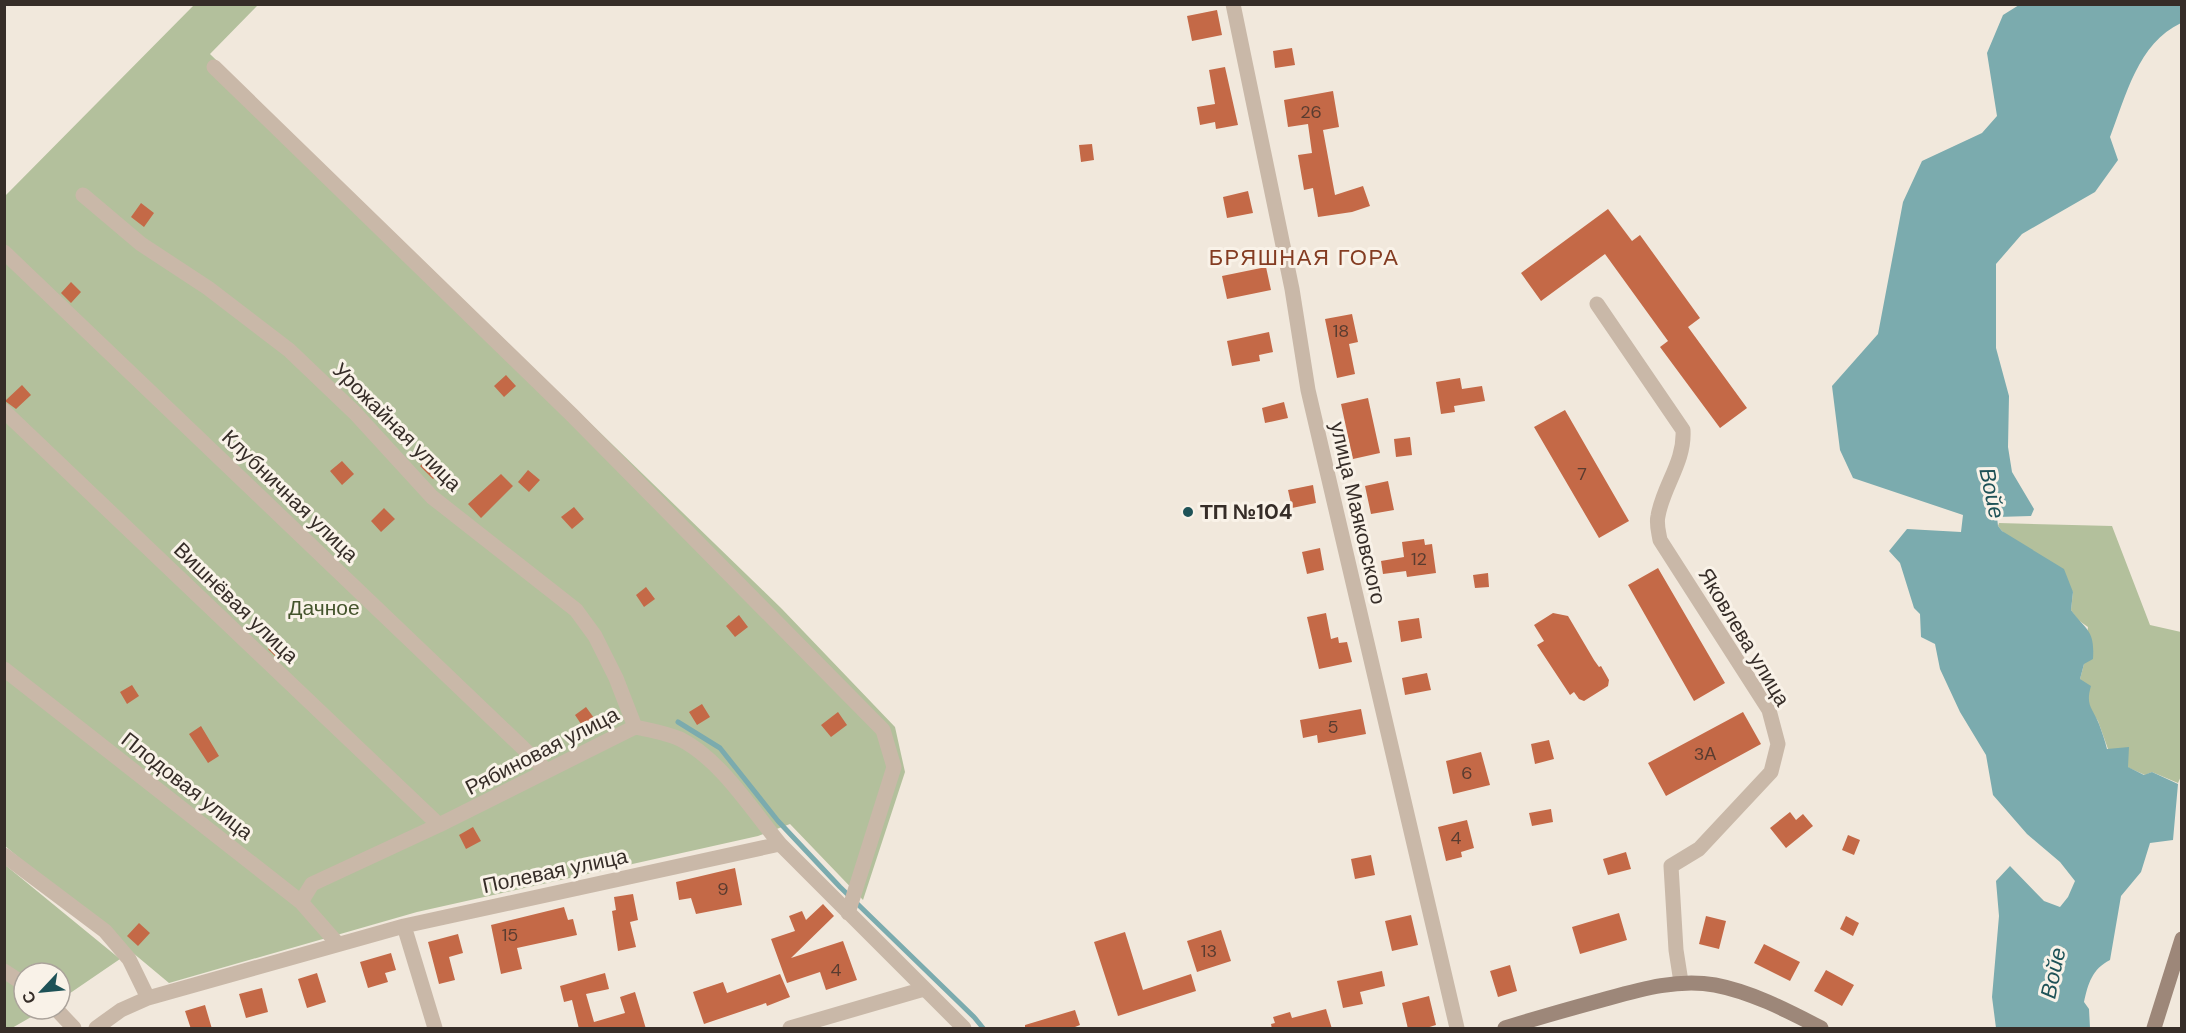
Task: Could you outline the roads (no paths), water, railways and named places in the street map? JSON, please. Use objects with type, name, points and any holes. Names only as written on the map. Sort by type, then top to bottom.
[{"type":"street","name":"улица Маяковского","points":[[1233,4],[1292,289],[1308,390],[1457,1029]]},
{"type":"street","points":[[214,67],[572,415],[883,730],[894,767],[848,913]]},
{"type":"street","name":"Урожайная улица","points":[[83,195],[141,244],[208,288],[289,350],[355,414],[432,497],[576,610],[595,636],[611,667],[635,727]]},
{"type":"street","name":"Клубничная улица","points":[[4,252],[548,771]]},
{"type":"street","name":"Яковлева улица","points":[[1597,304],[1683,430],[1684,446],[1657,519],[1660,540],[1769,710],[1778,744],[1771,772],[1699,849],[1671,866],[1676,950],[1681,982]]},
{"type":"street","name":"Вишнёвая улица","points":[[4,411],[439,825]]},
{"type":"street","name":"Плодовая улица","points":[[4,669],[301,902],[337,943]]},
{"type":"street","name":"Рябиновая улица","points":[[301,902],[312,884],[439,825],[635,727],[660,732],[682,740],[715,765],[780,844]]},
{"type":"street","points":[[780,844],[964,1029]]},
{"type":"street","name":"Полевая улица","points":[[96,1029],[121,1010],[148,998],[337,943],[404,926],[780,844]]},
{"type":"street","points":[[4,855],[105,932],[129,959],[148,998]]},
{"type":"street","points":[[404,926],[435,1029]]},
{"type":"street","points":[[2154,1029],[2181,939]]},
{"type":"street","points":[[1505,1029],[1549,1014],[1634,991],[1681,982],[1715,985],[1752,996],[1821,1029]]},
{"type":"street","points":[[789,1029],[924,989]]},
{"type":"water","name":"Войе","points":[[2019,5],[2181,5],[2181,23],[2154,43],[2135,72],[2128,88],[2110,137],[2118,160],[2095,192],[2022,234],[1996,264],[1996,348],[2009,396],[2008,447],[2012,472],[2034,509],[2031,516],[1997,517],[1998,526],[2002,531],[2064,569],[2073,592],[2071,610],[2088,631],[2093,642],[2093,659],[2084,664],[2080,679],[2091,686],[2089,703],[2107,749],[2129,747],[2128,767],[2144,775],[2152,772],[2178,784],[2173,840],[2150,843],[2141,872],[2121,896],[2110,960],[2095,972],[2089,983],[2084,1002],[2089,1009],[2090,1028],[1996,1028],[1992,997],[1999,916],[1996,881],[2010,866],[2044,901],[2060,907],[2068,897],[2075,881],[2060,862],[2027,834],[1993,795],[1986,755],[1960,712],[1940,669],[1935,644],[1921,637],[1920,614],[1914,608],[1900,563],[1889,551],[1907,529],[1961,532],[1963,515],[1853,478],[1840,450],[1832,386],[1878,334],[1903,202],[1922,161],[1982,133],[1997,116],[1987,53],[2003,15]]},
{"type":"waterway","points":[[678,722],[720,748],[778,821],[840,887],[983,1028]]},
{"type":"place","name":"ТП №104","points":[[1188,512]]},
{"type":"district","name":"БРЯШНАЯ ГОРА","points":[[1304,257]]},
{"type":"park label","name":"Дачное","points":[[324,608]]}]
